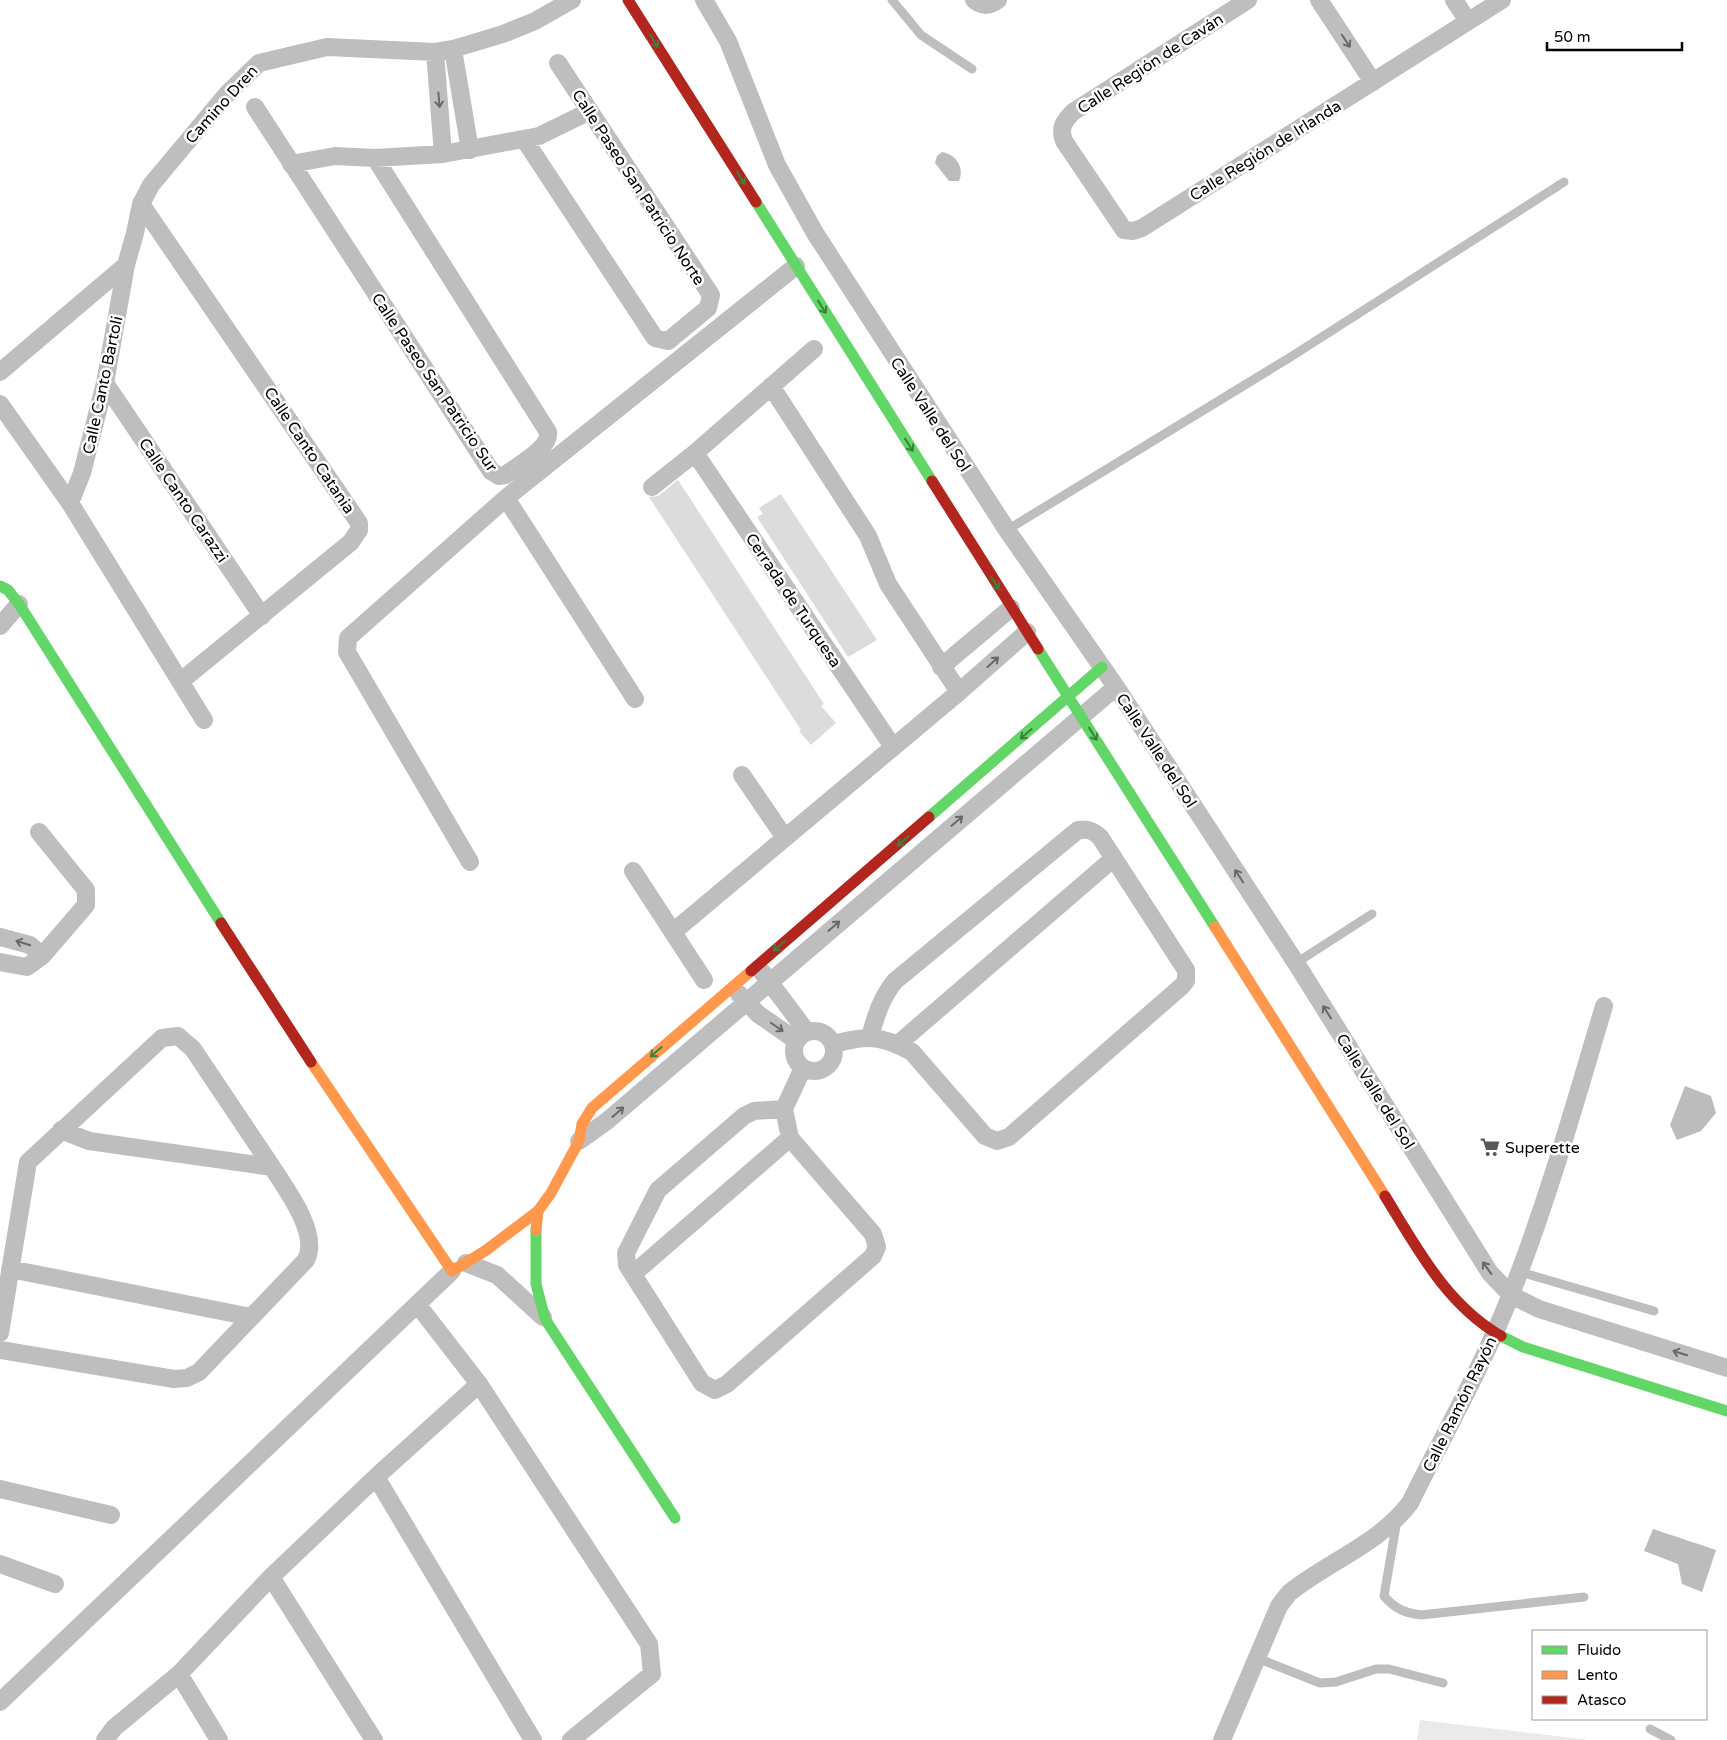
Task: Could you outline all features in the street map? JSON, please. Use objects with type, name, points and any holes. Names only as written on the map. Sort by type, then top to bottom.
[{"type":"street","name":"Camino Dren","points":[[126,264],[136,233],[141,204],[151,185],[221,101],[259,62],[327,47],[435,52],[453,49],[478,43],[527,24],[572,0]]},
{"type":"street","points":[[628,0],[1435,1276],[1456,1302],[1495,1334],[1523,1347],[1727,1412]]},
{"type":"street","name":"Calle Valle del Sol","points":[[704,0],[728,41],[777,166],[815,233],[1007,530],[1116,687],[1296,963],[1490,1273],[1511,1295],[1539,1309],[1727,1368]]},
{"type":"street","points":[[974,0],[982,5],[990,5],[998,0]]},
{"type":"street","name":"Calle Región de Caván","points":[[1060,132],[1065,120],[1074,112],[1248,0]]},
{"type":"street","points":[[1319,0],[1373,82]]},
{"type":"street","points":[[1454,0],[1468,21]]},
{"type":"street","name":"Calle Región de Irlanda","points":[[1060,132],[1119,224],[1124,230],[1133,231],[1142,228],[1502,0]]},
{"type":"street","points":[[453,49],[470,150]]},
{"type":"street","points":[[435,52],[443,154]]},
{"type":"street","name":"Calle Paseo San Patricio Norte","points":[[524,139],[651,334],[659,340],[668,341],[708,308],[711,296],[558,63]]},
{"type":"street","name":"Calle Paseo San Patricio Sur","points":[[255,107],[491,471],[499,476],[505,475],[545,446],[549,436],[548,432],[375,158]]},
{"type":"street","points":[[291,164],[335,156],[375,158],[443,154],[470,150],[538,136],[590,111]]},
{"type":"street","name":"Calle Canto Catania","points":[[141,204],[359,523],[359,530],[352,542],[181,681]]},
{"type":"street","points":[[1,370],[126,264]]},
{"type":"street","name":"Calle Canto Bartoli","points":[[70,503],[82,473],[105,383],[126,264]]},
{"type":"street","points":[[470,862],[348,652],[346,646],[348,638],[506,498],[796,266]]},
{"type":"street","points":[[652,486],[695,452],[814,350]]},
{"type":"street","name":"Calle Canto Carazzi","points":[[105,383],[262,616]]},
{"type":"street","points":[[771,386],[868,536],[888,584],[959,692]]},
{"type":"street","points":[[0,404],[70,503],[204,720]]},
{"type":"street","name":"Cerrada de Turquesa","points":[[695,452],[893,747]]},
{"type":"street","points":[[506,498],[635,699]]},
{"type":"street","points":[[0,586],[8,590],[19,604],[272,1004],[459,1267],[497,1274],[545,1319],[675,1518]]},
{"type":"street","points":[[0,626],[19,604]]},
{"type":"street","points":[[941,667],[1011,608]]},
{"type":"street","points":[[673,932],[959,692],[1027,632]]},
{"type":"street","points":[[0,1702],[417,1304],[459,1267],[485,1251],[538,1211],[551,1193],[579,1141],[582,1124],[592,1108],[1102,667]]},
{"type":"street","points":[[579,1141],[607,1121],[1116,687]]},
{"type":"street","points":[[742,775],[785,838]]},
{"type":"street","points":[[834,1044],[870,1036],[898,1044],[912,1052],[985,1136],[996,1141],[1009,1136],[1186,981],[1186,970],[1100,836],[1093,831],[1078,830],[895,981],[885,992],[870,1036]]},
{"type":"street","points":[[0,962],[27,967],[42,956],[86,905],[88,898],[86,890],[39,832]]},
{"type":"street","points":[[898,1044],[1114,858]]},
{"type":"street","points":[[633,871],[704,980]]},
{"type":"street","points":[[0,937],[30,945],[42,956]]},
{"type":"street","points":[[756,965],[770,982],[802,1036]]},
{"type":"street","points":[[731,986],[758,1014],[802,1036],[820,1031],[826,1034],[834,1044],[833,1059],[824,1069],[817,1071],[803,1068],[796,1059],[794,1053],[802,1036]]},
{"type":"street","name":"Calle Ramón Rayón","points":[[1222,1740],[1279,1606],[1289,1592],[1376,1537],[1397,1520],[1410,1503],[1495,1334],[1520,1272],[1553,1178],[1604,1006]]},
{"type":"street","points":[[0,1333],[28,1162],[162,1038],[178,1036],[193,1049],[288,1192],[310,1235],[311,1252],[306,1260],[199,1372],[187,1378],[174,1379],[0,1350]]},
{"type":"street","points":[[784,1109],[754,1111],[744,1116],[658,1190],[626,1253],[627,1265],[702,1383],[715,1390],[727,1384],[873,1256],[877,1247],[873,1234],[790,1138],[784,1109],[803,1068]]},
{"type":"street","points":[[61,1130],[89,1141],[272,1168]]},
{"type":"street","points":[[634,1274],[790,1138]]},
{"type":"street","points":[[538,1211],[535,1245],[536,1284],[545,1319]]},
{"type":"street","points":[[10,1269],[251,1317]]},
{"type":"street","points":[[417,1304],[479,1384],[649,1644],[652,1674],[571,1740]]},
{"type":"street","points":[[105,1740],[114,1728],[179,1674],[271,1577],[376,1477],[479,1384]]},
{"type":"street","points":[[376,1477],[533,1740]]},
{"type":"street","points":[[0,1490],[111,1514]]},
{"type":"street","points":[[0,1564],[54,1584]]},
{"type":"street","points":[[271,1577],[374,1740]]},
{"type":"street","points":[[179,1674],[220,1740]]},
{"type":"lane","points":[[892,0],[921,35],[972,69]]},
{"type":"lane","points":[[1007,530],[1289,358],[1564,182]]},
{"type":"lane","points":[[1296,963],[1372,914]]},
{"type":"lane","points":[[1520,1272],[1654,1311]]},
{"type":"lane","points":[[1397,1520],[1384,1596],[1393,1606],[1407,1613],[1422,1615],[1584,1597]]},
{"type":"lane","points":[[1257,1658],[1320,1683],[1336,1682],[1376,1669],[1389,1669],[1444,1683]]},
{"type":"lane","points":[[1650,1729],[1671,1740]]},
{"type":"shaded area","points":[[942,152],[947,153],[958,162],[961,171],[959,181],[949,181],[935,163],[937,156]]},
{"type":"shaded area","points":[[1685,1086],[1711,1096],[1716,1113],[1701,1131],[1677,1140],[1670,1125]]},
{"type":"shaded area","points":[[1653,1529],[1716,1550],[1702,1592],[1682,1584],[1678,1564],[1644,1551]]},
{"type":"shaded area","points":[[1420,1720],[1589,1740],[1417,1740]]},
{"type":"building","points":[[678,480],[824,704],[821,706],[836,723],[811,745],[799,731],[801,730],[649,497],[658,496]]},
{"type":"building","points":[[781,494],[877,640],[848,657],[757,517],[763,514],[759,508]]},
{"type":"traffic: fast","points":[[756,202],[932,481]]},
{"type":"traffic: fast","points":[[0,586],[8,590],[19,604],[221,923]]},
{"type":"traffic: fast","points":[[1038,649],[1215,927]]},
{"type":"traffic: fast","points":[[929,817],[1102,667]]},
{"type":"traffic: fast","points":[[536,1230],[536,1284],[545,1319],[675,1518]]},
{"type":"traffic: fast","points":[[1501,1336],[1523,1347],[1727,1411]]},
{"type":"traffic: slow","points":[[1215,927],[1385,1196]]},
{"type":"traffic: slow","points":[[536,1230],[538,1211],[551,1193],[579,1141],[582,1124],[592,1108],[751,971]]},
{"type":"traffic: slow","points":[[311,1062],[452,1271],[485,1251],[538,1211]]},
{"type":"traffic: jam","points":[[628,0],[756,202]]},
{"type":"traffic: jam","points":[[932,481],[1038,649]]},
{"type":"traffic: jam","points":[[751,971],[929,817]]},
{"type":"traffic: jam","points":[[221,923],[311,1062]]},
{"type":"traffic: jam","points":[[1385,1196],[1434,1274],[1464,1308],[1501,1336]]},
{"type":"place","name":"Superette","points":[[1490,1147]]}]
